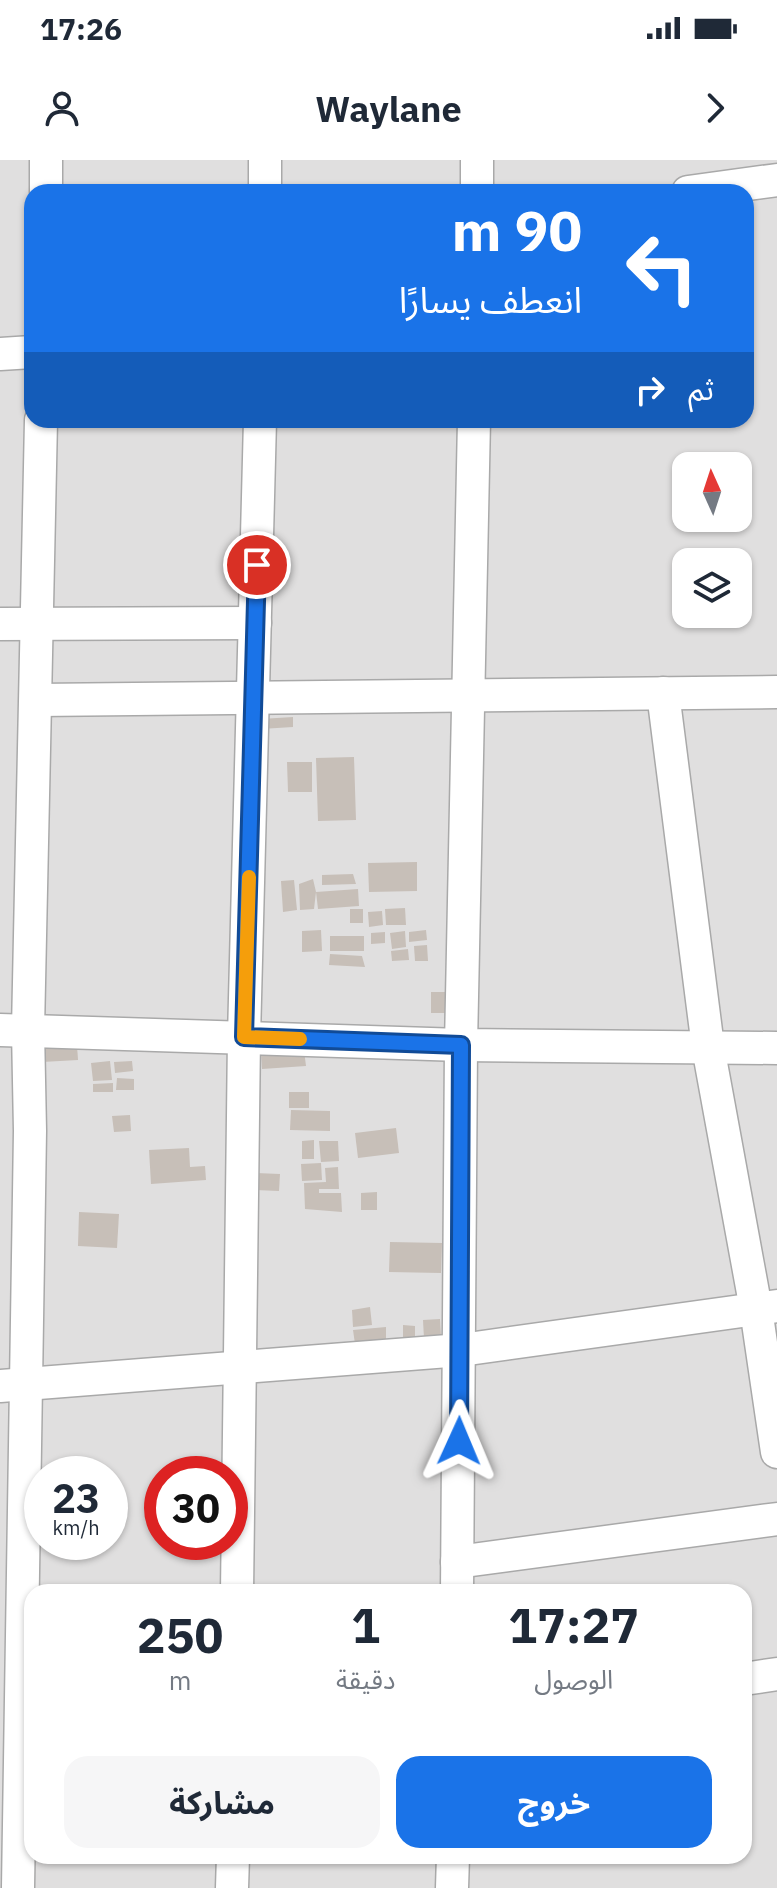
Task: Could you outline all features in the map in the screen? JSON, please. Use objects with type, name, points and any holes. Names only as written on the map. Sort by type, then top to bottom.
[{"type":"street","points":[[46,160],[46,184]]},
{"type":"street","points":[[265,160],[265,184]]},
{"type":"street","points":[[477,160],[477,184]]},
{"type":"street","points":[[747,184],[777,180]]},
{"type":"street","points":[[0,354],[24,352]]},
{"type":"street","points":[[18,1888],[13,1385],[30,1131],[14,1030],[37,700],[41,428]]},
{"type":"street","points":[[237,1584],[244,1037],[260,428]]},
{"type":"street","points":[[474,428],[471,695],[461,1045],[457,1577],[777,1519]]},
{"type":"street","points":[[0,624],[255,623]]},
{"type":"street","points":[[37,700],[777,692]]},
{"type":"street","points":[[663,693],[708,1047],[766,1308],[777,1452]]},
{"type":"street","points":[[14,1030],[461,1045],[777,1048]]},
{"type":"street","points":[[13,1385],[461,1350],[766,1308]]},
{"type":"street","points":[[752,1678],[777,1674]]},
{"type":"street","points":[[232,1888],[233,1864]]},
{"type":"street","points":[[452,1888],[453,1864]]},
{"type":"shaded area","points":[[0,160],[777,160],[777,1888],[0,1888]]},
{"type":"building","points":[[293,717],[293,727],[261,729],[261,719]]},
{"type":"building","points":[[354,757],[356,820],[318,821],[316,758]]},
{"type":"building","points":[[287,762],[312,762],[312,792],[288,792]]},
{"type":"building","points":[[417,862],[417,891],[369,892],[368,863]]},
{"type":"building","points":[[353,874],[356,884],[322,885],[322,875]]},
{"type":"building","points":[[313,879],[316,892],[314,909],[300,910],[299,884]]},
{"type":"building","points":[[294,880],[297,910],[283,912],[281,881]]},
{"type":"building","points":[[358,889],[359,906],[318,909],[316,892]]},
{"type":"building","points":[[405,908],[406,925],[386,925],[385,909]]},
{"type":"building","points":[[350,909],[363,909],[363,923],[350,923]]},
{"type":"building","points":[[382,911],[383,925],[369,927],[368,912]]},
{"type":"building","points":[[321,930],[322,951],[302,952],[302,931]]},
{"type":"building","points":[[426,930],[427,940],[409,942],[409,932]]},
{"type":"building","points":[[405,931],[406,947],[392,949],[390,933]]},
{"type":"building","points":[[385,932],[385,943],[371,944],[371,933]]},
{"type":"building","points":[[330,936],[364,936],[364,951],[330,951]]},
{"type":"building","points":[[427,945],[428,961],[415,961],[414,946]]},
{"type":"building","points":[[408,949],[409,960],[392,961],[391,951]]},
{"type":"building","points":[[330,954],[362,956],[365,967],[329,965]]},
{"type":"building","points":[[431,992],[446,992],[446,1013],[431,1013]]},
{"type":"building","points":[[77,1045],[78,1060],[42,1062],[41,1046]]},
{"type":"building","points":[[304,1050],[306,1066],[262,1069],[261,1051]]},
{"type":"building","points":[[110,1061],[112,1080],[93,1081],[91,1063]]},
{"type":"building","points":[[132,1061],[133,1071],[115,1073],[114,1062]]},
{"type":"building","points":[[117,1078],[134,1079],[134,1090],[116,1090]]},
{"type":"building","points":[[113,1083],[113,1092],[93,1092],[93,1084]]},
{"type":"building","points":[[289,1092],[309,1092],[309,1108],[289,1108]]},
{"type":"building","points":[[291,1110],[330,1111],[330,1131],[290,1130]]},
{"type":"building","points":[[130,1115],[131,1131],[114,1132],[112,1116]]},
{"type":"building","points":[[396,1128],[399,1153],[358,1158],[355,1133]]},
{"type":"building","points":[[314,1140],[314,1159],[302,1159],[302,1141]]},
{"type":"building","points":[[319,1141],[338,1141],[339,1161],[321,1162]]},
{"type":"building","points":[[189,1148],[190,1167],[205,1166],[206,1180],[151,1184],[149,1150]]},
{"type":"building","points":[[321,1163],[322,1180],[302,1181],[301,1164]]},
{"type":"building","points":[[338,1167],[339,1189],[319,1189],[319,1193],[341,1193],[342,1212],[305,1209],[304,1183],[326,1182],[325,1168]]},
{"type":"building","points":[[256,1173],[280,1174],[279,1191],[255,1190]]},
{"type":"building","points":[[377,1192],[377,1210],[361,1210],[361,1193]]},
{"type":"building","points":[[79,1212],[119,1214],[117,1248],[78,1246]]},
{"type":"building","points":[[390,1242],[442,1243],[441,1273],[389,1272]]},
{"type":"building","points":[[370,1307],[372,1325],[353,1327],[352,1310]]},
{"type":"building","points":[[440,1319],[441,1337],[424,1339],[423,1320]]},
{"type":"building","points":[[403,1325],[415,1326],[415,1340],[403,1341]]},
{"type":"building","points":[[386,1327],[386,1341],[355,1344],[353,1330]]},
{"type":"slow traffic","points":[[249,877],[244,1037],[300,1039]]},
{"type":"route","points":[[257,565],[244,1037],[461,1045],[459,1441]]}]
